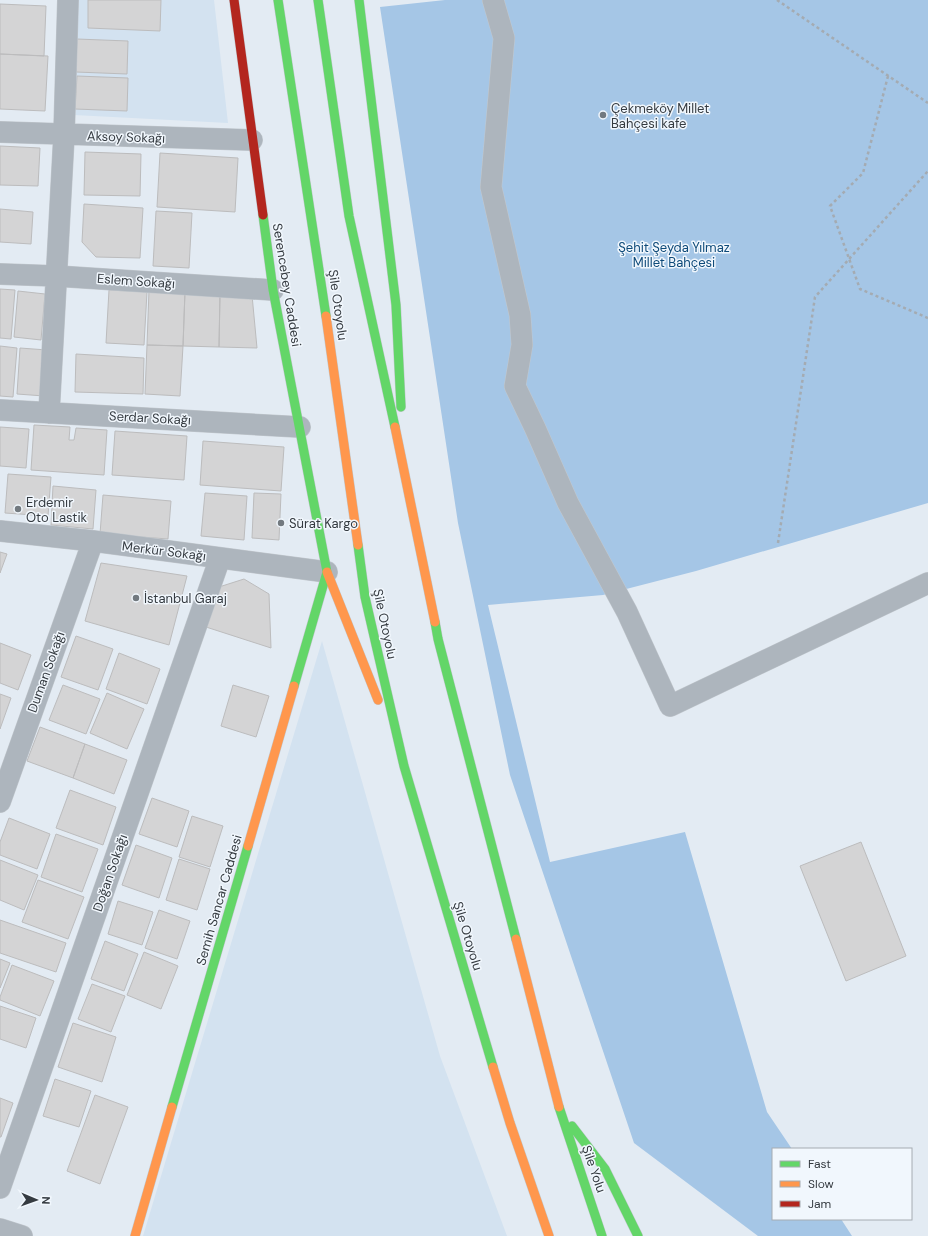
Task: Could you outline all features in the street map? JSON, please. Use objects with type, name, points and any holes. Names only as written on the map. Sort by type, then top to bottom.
[{"type":"main road","name":"Serencebey Caddesi","points":[[234,0],[273,290],[327,572],[404,766]]},
{"type":"main road","name":"Şile Otoyolu","points":[[278,0],[318,259],[365,597],[404,766],[510,1123],[549,1236]]},
{"type":"main road","name":"Şile Otoyolu","points":[[318,0],[349,216],[404,469],[438,639],[560,1110]]},
{"type":"main road","points":[[358,0],[396,304],[404,469]]},
{"type":"main road","name":"Semih Sancar Caddesi","points":[[135,1236],[327,572]]},
{"type":"main road","points":[[560,1110],[605,1169],[638,1236]]},
{"type":"main road","name":"Şile Yolu","points":[[560,1110],[602,1236]]},
{"type":"street","points":[[49,413],[64,135],[68,0]]},
{"type":"street","points":[[494,0],[504,38],[491,187],[520,315],[522,345],[515,386],[568,503],[627,612],[670,706],[928,583]]},
{"type":"street","name":"Aksoy Sokağı","points":[[0,132],[252,140]]},
{"type":"street","name":"Eslem Sokağı","points":[[0,274],[56,276],[273,290]]},
{"type":"street","name":"Serdar Sokağı","points":[[0,410],[300,427]]},
{"type":"street","name":"Merkür Sokağı","points":[[0,531],[93,541],[327,572]]},
{"type":"street","name":"Duman Sokağı","points":[[0,802],[93,541]]},
{"type":"street","name":"Doğan Sokağı","points":[[0,1188],[220,558]]},
{"type":"street","points":[[0,1229],[22,1236]]},
{"type":"path","points":[[777,0],[928,103]]},
{"type":"path","points":[[888,76],[863,173],[830,206],[860,289],[928,318]]},
{"type":"path","points":[[778,543],[815,297],[928,171]]},
{"type":"shaded area","points":[[77,0],[214,0],[228,123],[74,115]]},
{"type":"shaded area","points":[[322,641],[440,1056],[507,1236],[143,1236]]},
{"type":"green space","name":"Şehit Şeyda Yılmaz Millet Bahçesi","points":[[445,0],[928,0],[928,503],[696,571],[603,595],[488,605],[550,862],[685,832],[767,1112],[791,1148],[772,1148],[772,1220],[842,1220],[852,1236],[758,1236],[634,1143],[510,775],[458,523],[380,7]]},
{"type":"building","points":[[88,0],[161,0],[160,31],[88,28]]},
{"type":"building","points":[[0,4],[46,6],[44,56],[0,54]]},
{"type":"building","points":[[77,39],[128,41],[127,74],[76,72]]},
{"type":"building","points":[[0,54],[48,56],[45,111],[0,109]]},
{"type":"building","points":[[77,76],[128,78],[127,111],[75,109]]},
{"type":"building","points":[[0,146],[40,148],[38,186],[0,185]]},
{"type":"building","points":[[85,152],[141,154],[140,196],[84,195]]},
{"type":"building","points":[[160,153],[238,158],[235,212],[157,207]]},
{"type":"building","points":[[84,204],[143,208],[140,258],[96,257],[82,242]]},
{"type":"building","points":[[0,209],[33,212],[31,244],[0,242]]},
{"type":"building","points":[[156,211],[192,213],[189,268],[153,266]]},
{"type":"building","points":[[0,289],[15,290],[11,339],[0,338]]},
{"type":"building","points":[[109,290],[147,292],[144,345],[106,343]]},
{"type":"building","points":[[149,290],[185,291],[183,346],[147,345]]},
{"type":"building","points":[[18,291],[45,294],[41,340],[14,337]]},
{"type":"building","points":[[185,291],[220,293],[219,347],[183,346]]},
{"type":"building","points":[[220,293],[252,295],[257,348],[219,347]]},
{"type":"building","points":[[147,345],[183,346],[180,396],[145,394]]},
{"type":"building","points":[[0,346],[17,348],[13,397],[0,396]]},
{"type":"building","points":[[20,348],[47,350],[44,396],[17,394]]},
{"type":"building","points":[[76,354],[144,358],[143,394],[75,392]]},
{"type":"building","points":[[34,425],[70,427],[69,440],[74,440],[76,428],[107,430],[104,475],[31,470]]},
{"type":"building","points":[[0,427],[29,429],[26,468],[0,466]]},
{"type":"building","points":[[115,431],[187,436],[184,480],[112,475]]},
{"type":"building","points":[[203,441],[284,447],[281,491],[200,485]]},
{"type":"building","points":[[8,474],[51,477],[48,516],[5,513]]},
{"type":"building","points":[[53,486],[96,490],[93,529],[51,525]]},
{"type":"building","points":[[205,493],[247,496],[244,540],[201,536]]},
{"type":"building","points":[[254,493],[281,494],[279,540],[252,538]]},
{"type":"building","points":[[103,495],[171,501],[168,539],[100,534]]},
{"type":"building","points":[[0,552],[7,554],[0,573]]},
{"type":"building","name":"İstanbul Garaj","points":[[101,563],[187,576],[169,645],[85,621]]},
{"type":"building","points":[[244,579],[269,594],[271,648],[206,627],[219,587]]},
{"type":"building","points":[[76,636],[113,649],[98,690],[61,677]]},
{"type":"building","points":[[0,643],[31,655],[18,690],[0,683]]},
{"type":"building","points":[[119,653],[160,669],[147,704],[106,689]]},
{"type":"building","points":[[63,685],[100,699],[86,734],[49,720]]},
{"type":"building","points":[[233,685],[269,696],[256,737],[221,726]]},
{"type":"building","points":[[107,693],[144,709],[127,749],[90,733]]},
{"type":"building","points":[[0,694],[11,698],[0,729]]},
{"type":"building","points":[[40,727],[85,744],[73,778],[27,761]]},
{"type":"building","points":[[85,744],[127,760],[114,794],[73,778]]},
{"type":"building","points":[[70,790],[116,807],[103,845],[56,828]]},
{"type":"building","points":[[152,798],[189,811],[177,847],[139,834]]},
{"type":"building","points":[[192,816],[223,826],[210,867],[179,857]]},
{"type":"building","points":[[9,818],[50,834],[37,869],[0,855],[0,842]]},
{"type":"building","points":[[56,834],[98,849],[82,892],[41,877]]},
{"type":"building","points":[[861,842],[906,956],[846,981],[800,866]]},
{"type":"building","points":[[136,845],[172,858],[159,898],[122,885]]},
{"type":"building","points":[[179,859],[210,869],[197,910],[166,900]]},
{"type":"building","points":[[0,860],[38,875],[24,910],[0,900]]},
{"type":"building","points":[[38,880],[84,897],[68,939],[22,922]]},
{"type":"building","points":[[118,901],[153,912],[142,945],[108,934]]},
{"type":"building","points":[[159,910],[190,921],[177,959],[145,948]]},
{"type":"building","points":[[0,920],[66,943],[56,972],[0,953]]},
{"type":"building","points":[[105,941],[138,954],[124,991],[91,979]]},
{"type":"building","points":[[144,952],[178,966],[161,1009],[127,995]]},
{"type":"building","points":[[0,959],[10,963],[0,988]]},
{"type":"building","points":[[12,965],[54,981],[40,1016],[0,1000]]},
{"type":"building","points":[[92,984],[125,996],[111,1032],[78,1019]]},
{"type":"building","points":[[0,1006],[36,1018],[26,1048],[0,1039]]},
{"type":"building","points":[[73,1023],[116,1037],[102,1082],[58,1067]]},
{"type":"building","points":[[55,1079],[91,1091],[79,1127],[43,1116]]},
{"type":"building","points":[[95,1095],[128,1107],[100,1184],[67,1171]]},
{"type":"building","points":[[0,1098],[13,1103],[1,1137],[0,1137]]},
{"type":"traffic: fast","points":[[278,0],[326,316]]},
{"type":"traffic: fast","points":[[318,0],[349,216],[395,427]]},
{"type":"traffic: fast","points":[[359,0],[396,305],[401,407]]},
{"type":"traffic: fast","points":[[263,215],[273,290],[327,572],[294,686]]},
{"type":"traffic: fast","points":[[358,545],[365,597],[404,766],[493,1067]]},
{"type":"traffic: fast","points":[[435,622],[438,639],[516,939]]},
{"type":"traffic: fast","points":[[172,1107],[248,846]]},
{"type":"traffic: fast","points":[[559,1107],[602,1236]]},
{"type":"traffic: fast","points":[[572,1126],[605,1169],[638,1236]]},
{"type":"traffic: slow","points":[[326,316],[358,545]]},
{"type":"traffic: slow","points":[[395,427],[435,622]]},
{"type":"traffic: slow","points":[[327,572],[378,700]]},
{"type":"traffic: slow","points":[[248,846],[294,686]]},
{"type":"traffic: slow","points":[[516,939],[559,1107]]},
{"type":"traffic: slow","points":[[493,1067],[510,1123],[549,1236]]},
{"type":"traffic: slow","points":[[135,1236],[172,1107]]},
{"type":"traffic: jam","points":[[234,0],[263,215]]},
{"type":"place","name":"Çekmeköy Millet Bahçesi kafe","points":[[603,115]]},
{"type":"place","name":"Erdemir Oto Lastik","points":[[18,509]]},
{"type":"place","name":"Sürat Kargo","points":[[281,523]]},
{"type":"place","name":"İstanbul Garaj","points":[[136,598]]}]
